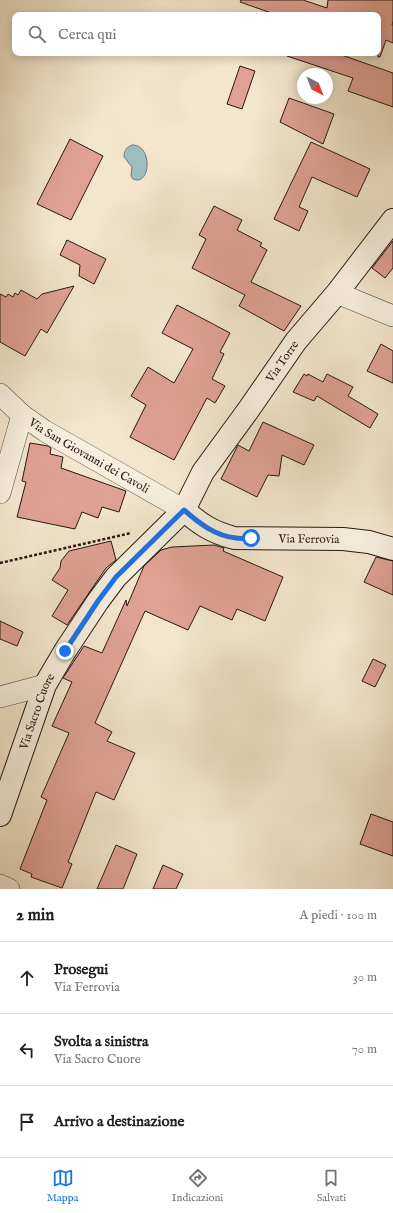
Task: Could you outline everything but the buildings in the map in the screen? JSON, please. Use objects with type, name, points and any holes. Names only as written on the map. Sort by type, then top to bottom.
[{"type":"street","name":"Via Torre","points":[[184,510],[203,472],[296,341],[338,293],[393,220]]},
{"type":"street","points":[[338,293],[393,316]]},
{"type":"street","name":"Via San Giovanni dei Cavoli","points":[[0,394],[22,415],[45,431],[184,510]]},
{"type":"street","points":[[0,493],[22,415]]},
{"type":"street","name":"Via Ferrovia","points":[[184,510],[200,524],[218,534],[234,538],[343,539],[369,542],[393,549]]},
{"type":"street","name":"Via Sacro Cuore","points":[[0,814],[45,685],[65,651],[98,601],[116,577],[184,510]]},
{"type":"street","points":[[0,697],[45,685]]},
{"type":"street","points":[[0,885],[9,889]]},
{"type":"path","points":[[0,563],[133,532]]},
{"type":"water","points":[[132,145],[139,147],[144,151],[146,157],[146,171],[143,177],[139,180],[133,179],[131,176],[132,167],[124,157],[126,149]]},
{"type":"route","points":[[65,651],[98,601],[116,577],[184,510],[200,524],[218,534],[234,538],[251,538]]}]
